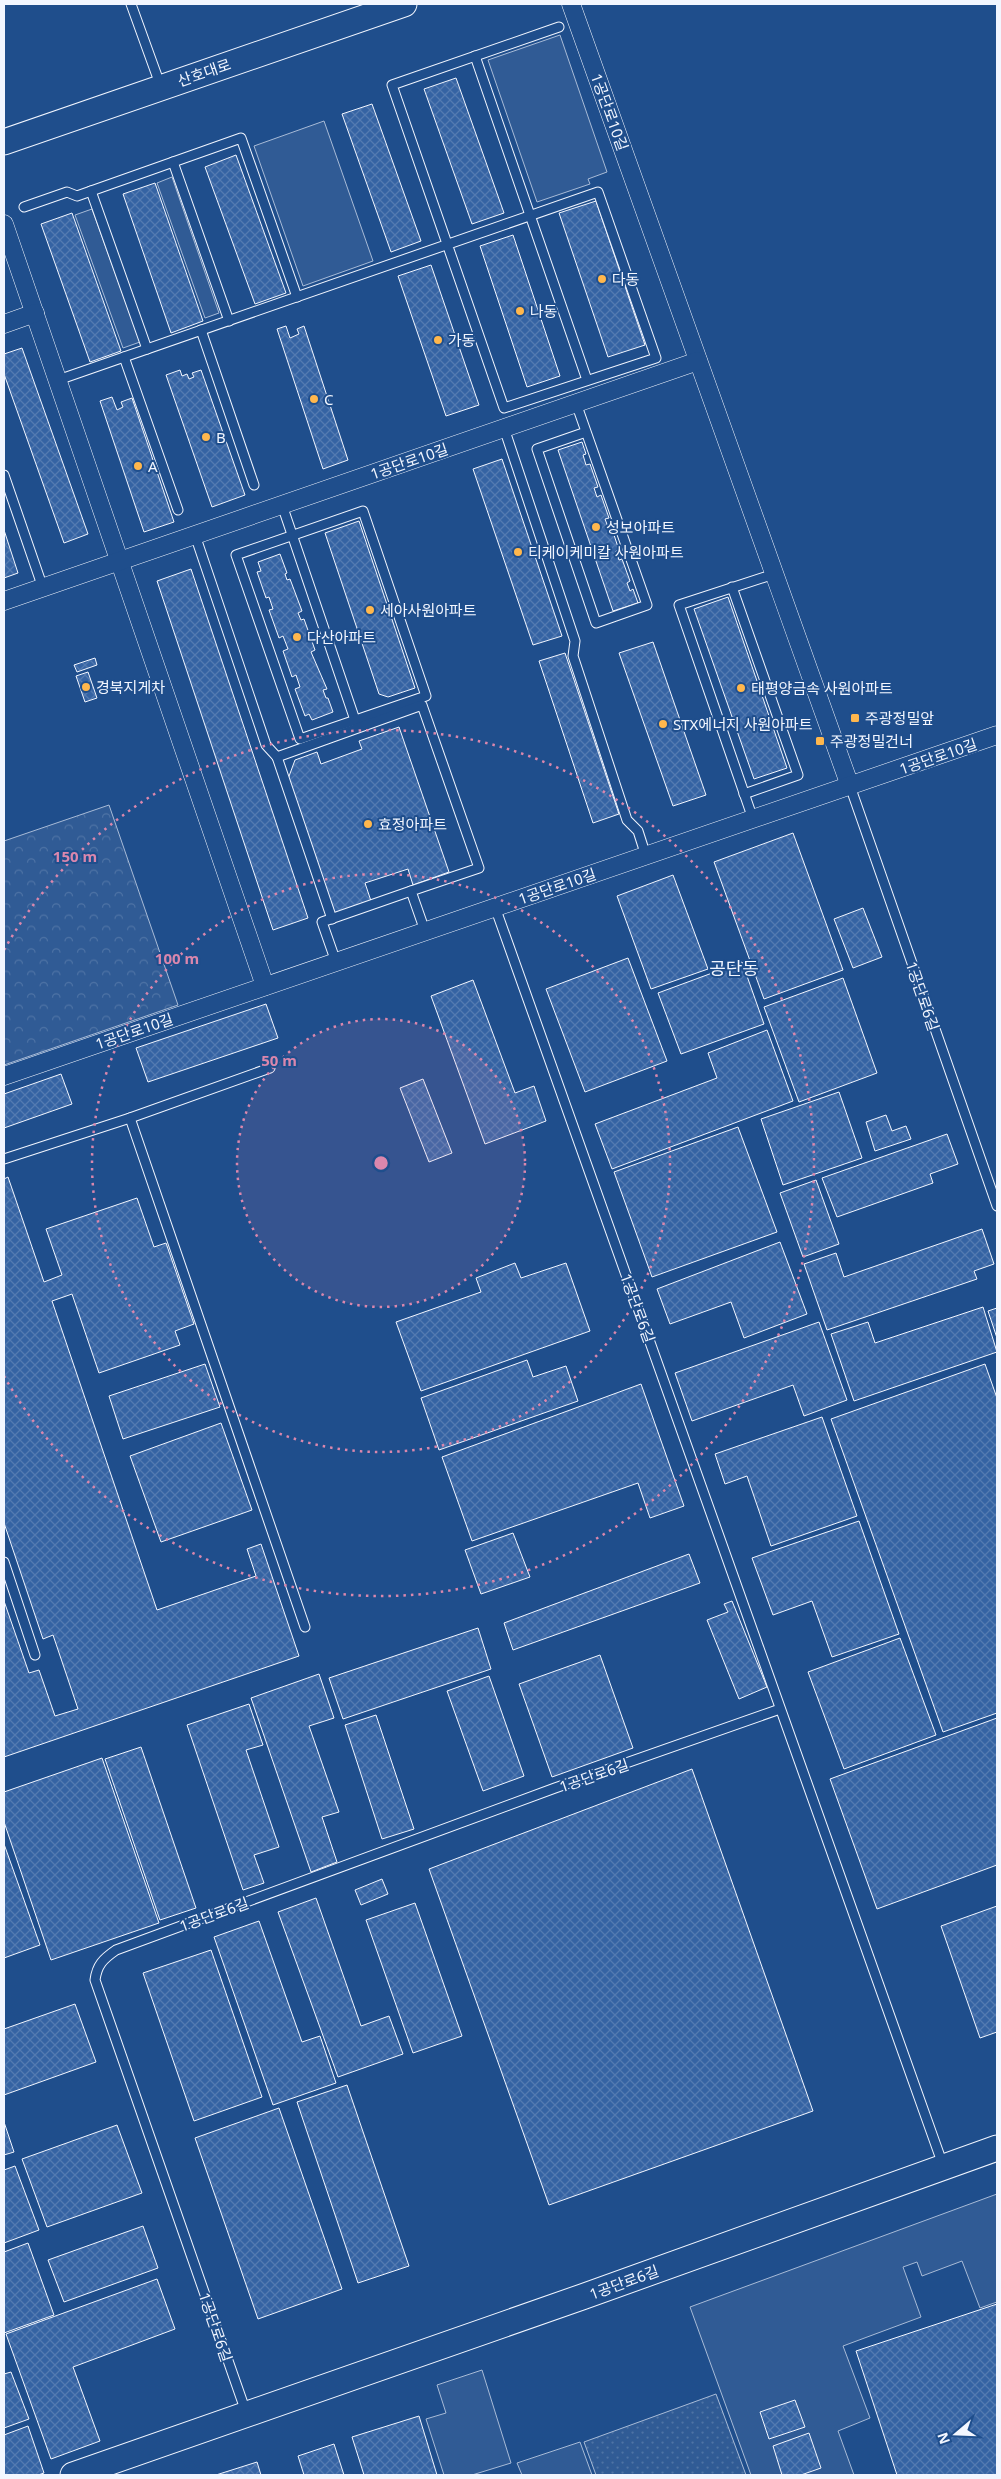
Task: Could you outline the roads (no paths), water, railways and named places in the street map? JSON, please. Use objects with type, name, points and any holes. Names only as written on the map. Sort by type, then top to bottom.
[{"type":"street","name":"산호대로","points":[[4,142],[362,4]]},
{"type":"street","name":"산호대로","points":[[4,128],[404,4]]},
{"type":"street","name":"1공단로10길","points":[[571,4],[850,786]]},
{"type":"street","points":[[4,224],[265,986]]},
{"type":"street","points":[[4,324],[35,313]]},
{"type":"street","name":"1공단로10길","points":[[4,601],[698,361]]},
{"type":"street","name":"1공단로10길","points":[[4,1076],[997,735]]},
{"type":"street","name":"1공단로6길","points":[[74,2475],[997,2148]]},
{"type":"lane","points":[[131,4],[159,81]]},
{"type":"lane","points":[[58,380],[448,245],[598,192],[656,358],[504,408],[448,245],[392,85],[559,27]]},
{"type":"lane","points":[[475,56],[587,380]]},
{"type":"lane","points":[[24,207],[66,192],[77,196],[242,138],[297,297]]},
{"type":"lane","points":[[173,162],[229,321]]},
{"type":"lane","points":[[91,191],[147,349]]},
{"type":"lane","points":[[201,330],[254,485]]},
{"type":"lane","points":[[124,357],[178,510]]},
{"type":"lane","points":[[576,403],[647,605],[596,623],[537,449],[586,432]]},
{"type":"lane","points":[[504,428],[575,641],[573,656],[627,820],[638,831],[646,856]]},
{"type":"lane","points":[[4,475],[43,588]]},
{"type":"lane","points":[[282,505],[356,720]]},
{"type":"lane","points":[[362,511],[426,696],[356,720],[300,739],[236,555],[362,511]]},
{"type":"lane","points":[[195,535],[266,745],[277,757],[332,919]]},
{"type":"lane","points":[[753,819],[679,605],[774,574]]},
{"type":"lane","points":[[732,587],[798,775],[744,794]]},
{"type":"lane","points":[[277,757],[422,705],[479,868],[322,922],[336,962]]},
{"type":"lane","name":"1공단로6길","points":[[850,786],[997,1206]]},
{"type":"lane","points":[[412,891],[426,931]]},
{"type":"lane","name":"1공단로6길","points":[[496,907],[944,2167]]},
{"type":"lane","points":[[4,1159],[130,1118],[270,1068]]},
{"type":"lane","points":[[130,1118],[305,1627]]},
{"type":"lane","points":[[4,1562],[36,1655]]},
{"type":"lane","name":"1공단로6길","points":[[246,2414],[95,1980],[97,1968],[104,1958],[125,1947],[554,1788],[780,1709]]},
{"type":"place","name":"다동","points":[[602,279]]},
{"type":"place","name":"나동","points":[[520,311]]},
{"type":"place","name":"가동","points":[[438,340]]},
{"type":"place","name":"C","points":[[314,399]]},
{"type":"place","name":"B","points":[[206,437]]},
{"type":"place","name":"A","points":[[138,466]]},
{"type":"place","name":"성보아파트","points":[[596,527]]},
{"type":"place","name":"티케이케미칼 사원아파트","points":[[518,552]]},
{"type":"place","name":"세아사원아파트","points":[[370,610]]},
{"type":"place","name":"다산아파트","points":[[297,637]]},
{"type":"place","name":"경북지게차","points":[[86,687]]},
{"type":"place","name":"태평양금속 사원아파트","points":[[741,688]]},
{"type":"place","name":"주광정밀앞","points":[[855,718]]},
{"type":"place","name":"STX에너지 사원아파트","points":[[663,724]]},
{"type":"place","name":"주광정밀건너","points":[[820,741]]},
{"type":"place","name":"효정아파트","points":[[368,824]]},
{"type":"district","name":"공단동","points":[[734,968]]}]
